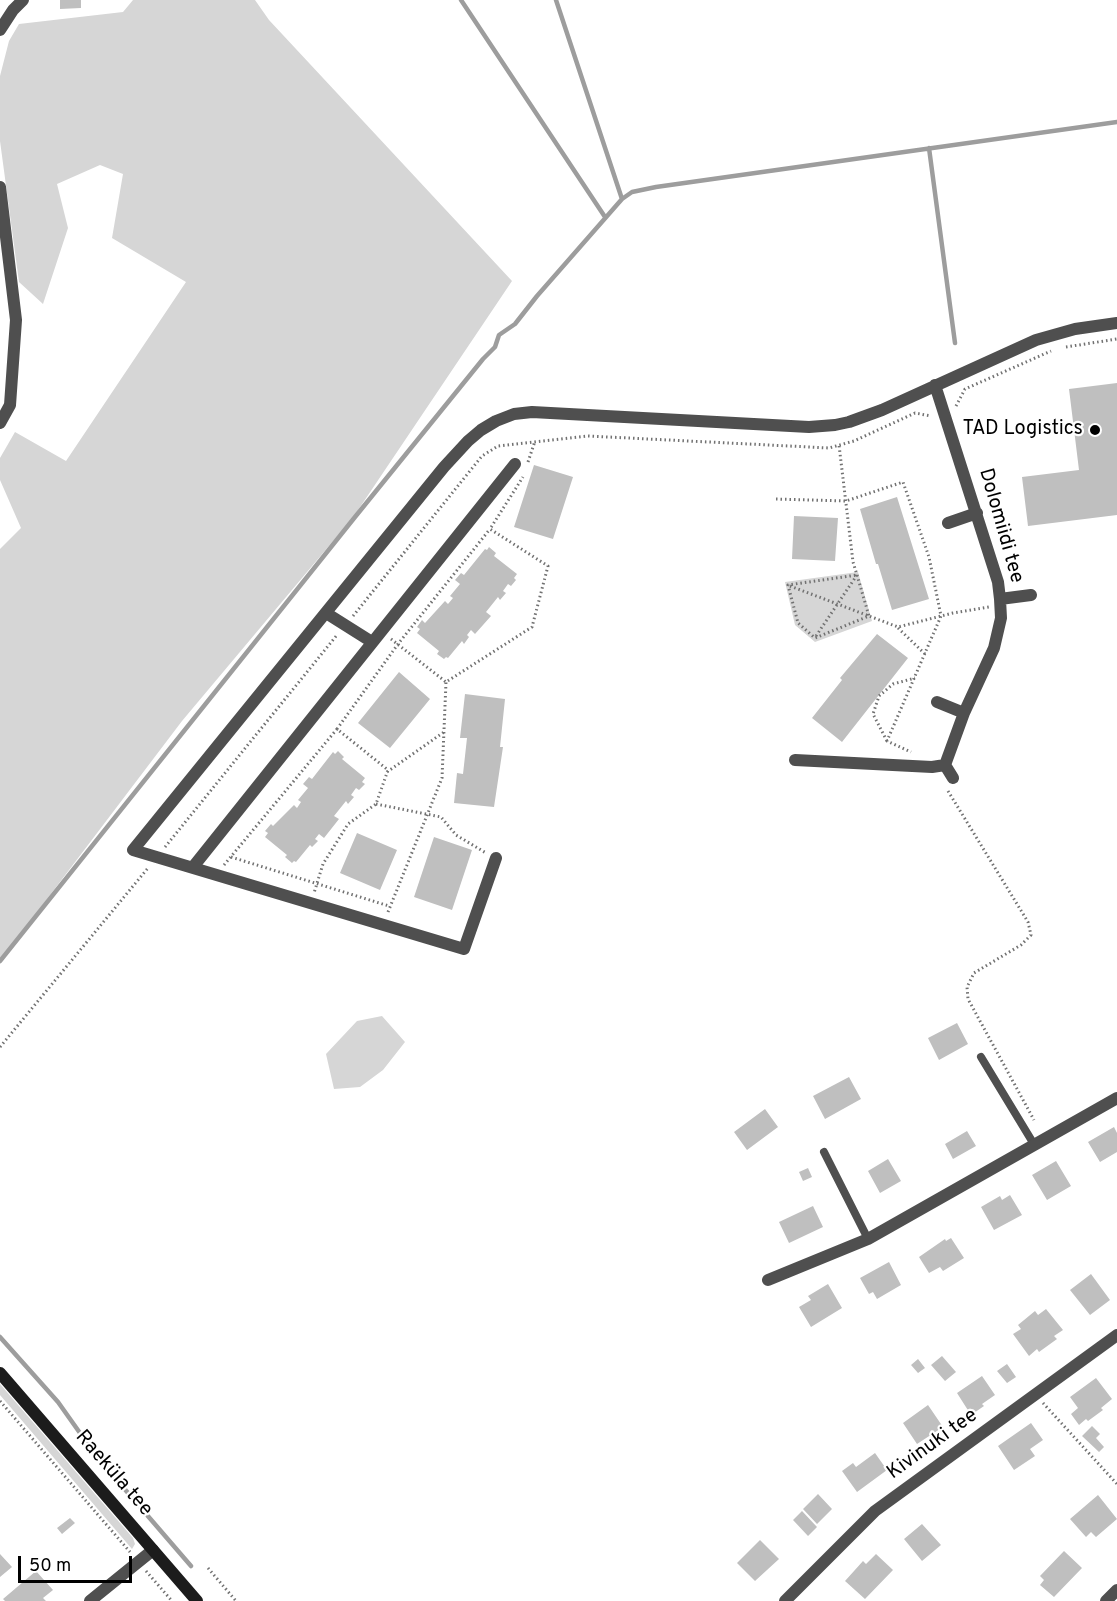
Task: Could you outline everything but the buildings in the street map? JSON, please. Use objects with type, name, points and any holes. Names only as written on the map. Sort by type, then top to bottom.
[{"type":"street","points":[[0,30],[13,10],[23,0]]},
{"type":"street","points":[[0,187],[16,320],[10,405],[0,423]]},
{"type":"street","points":[[496,858],[464,949],[133,850],[444,467],[468,441],[482,430],[514,414],[532,412],[809,427],[835,425],[882,410],[972,367],[1036,340],[1075,329],[1117,323]]},
{"type":"street","name":"Dolomiidi tee","points":[[935,385],[998,582],[993,604],[1001,618],[994,648],[964,713],[945,765]]},
{"type":"street","points":[[193,867],[515,464]]},
{"type":"street","points":[[948,523],[977,513]]},
{"type":"street","points":[[993,604],[1031,595]]},
{"type":"street","points":[[326,613],[372,642]]},
{"type":"street","points":[[937,702],[964,713]]},
{"type":"street","points":[[795,760],[945,765],[953,778]]},
{"type":"street","points":[[768,1280],[868,1239],[1117,1098]]},
{"type":"street","name":"Kivinuki tee","points":[[785,1601],[875,1511],[1117,1335]]},
{"type":"street","name":"Raeküla tee","points":[[0,1373],[197,1601]]},
{"type":"street","points":[[90,1601],[153,1551]]},
{"type":"street","points":[[1106,1601],[1117,1590]]},
{"type":"lane","points":[[981,1057],[1035,1146]]},
{"type":"lane","points":[[824,1152],[868,1239]]},
{"type":"path","points":[[0,1047],[482,456],[498,446],[588,436],[829,448],[854,441],[915,413],[934,417],[946,414],[957,405],[965,389],[1056,349],[1117,339]]},
{"type":"path","points":[[216,874],[337,729],[398,644],[490,530],[523,478],[535,441]]},
{"type":"path","points":[[839,445],[853,562],[869,616]]},
{"type":"path","points":[[776,499],[846,501],[903,482],[929,557],[941,616],[887,741]]},
{"type":"path","points":[[446,682],[532,627],[548,566],[490,530]]},
{"type":"path","points":[[788,585],[857,575]]},
{"type":"path","points":[[815,638],[857,575]]},
{"type":"path","points":[[788,585],[898,627],[925,654]]},
{"type":"path","points":[[788,585],[798,623],[815,638]]},
{"type":"path","points":[[898,627],[993,604]]},
{"type":"path","points":[[815,638],[869,616]]},
{"type":"path","points":[[381,631],[446,682]]},
{"type":"path","points":[[915,678],[893,684],[879,696],[873,714],[887,741],[916,754]]},
{"type":"path","points":[[383,925],[442,778],[446,682]]},
{"type":"path","points":[[337,729],[388,770]]},
{"type":"path","points":[[311,903],[323,864],[348,824],[376,804],[388,770],[444,732]]},
{"type":"path","points":[[947,789],[1028,922],[1031,935],[1021,945],[974,973],[967,987],[968,999],[1034,1120]]},
{"type":"path","points":[[376,804],[441,817],[456,835],[496,858]]},
{"type":"path","points":[[231,857],[390,906]]},
{"type":"path","points":[[1035,1395],[1117,1484]]},
{"type":"path","points":[[0,1401],[172,1601]]},
{"type":"path","points":[[208,1568],[236,1601]]},
{"type":"shaded area","points":[[133,0],[255,0],[269,20],[512,281],[354,516],[182,721],[0,961],[0,549],[21,528],[0,480],[0,458],[15,432],[66,461],[186,282],[112,238],[123,174],[100,165],[57,184],[68,228],[43,304],[19,282],[0,141],[0,76],[9,41],[19,24],[123,12]]},
{"type":"shaded area","points":[[858,572],[872,621],[815,642],[795,625],[785,582]]},
{"type":"shaded area","points":[[382,1016],[405,1042],[383,1070],[360,1087],[334,1089],[326,1054],[357,1021]]},
{"type":"shaded area","points":[[0,1384],[133,1538],[135,1544],[132,1549],[0,1395]]},
{"type":"waterway","points":[[461,0],[605,217]]},
{"type":"waterway","points":[[0,961],[355,517],[495,347],[499,335],[515,324],[622,199],[556,0]]},
{"type":"waterway","points":[[622,199],[632,192],[656,187],[1117,122]]},
{"type":"waterway","points":[[929,148],[955,343]]},
{"type":"waterway","points":[[0,1337],[58,1402],[97,1457],[191,1566]]},
{"type":"place","name":"TAD Logistics","points":[[1095,430]]}]
